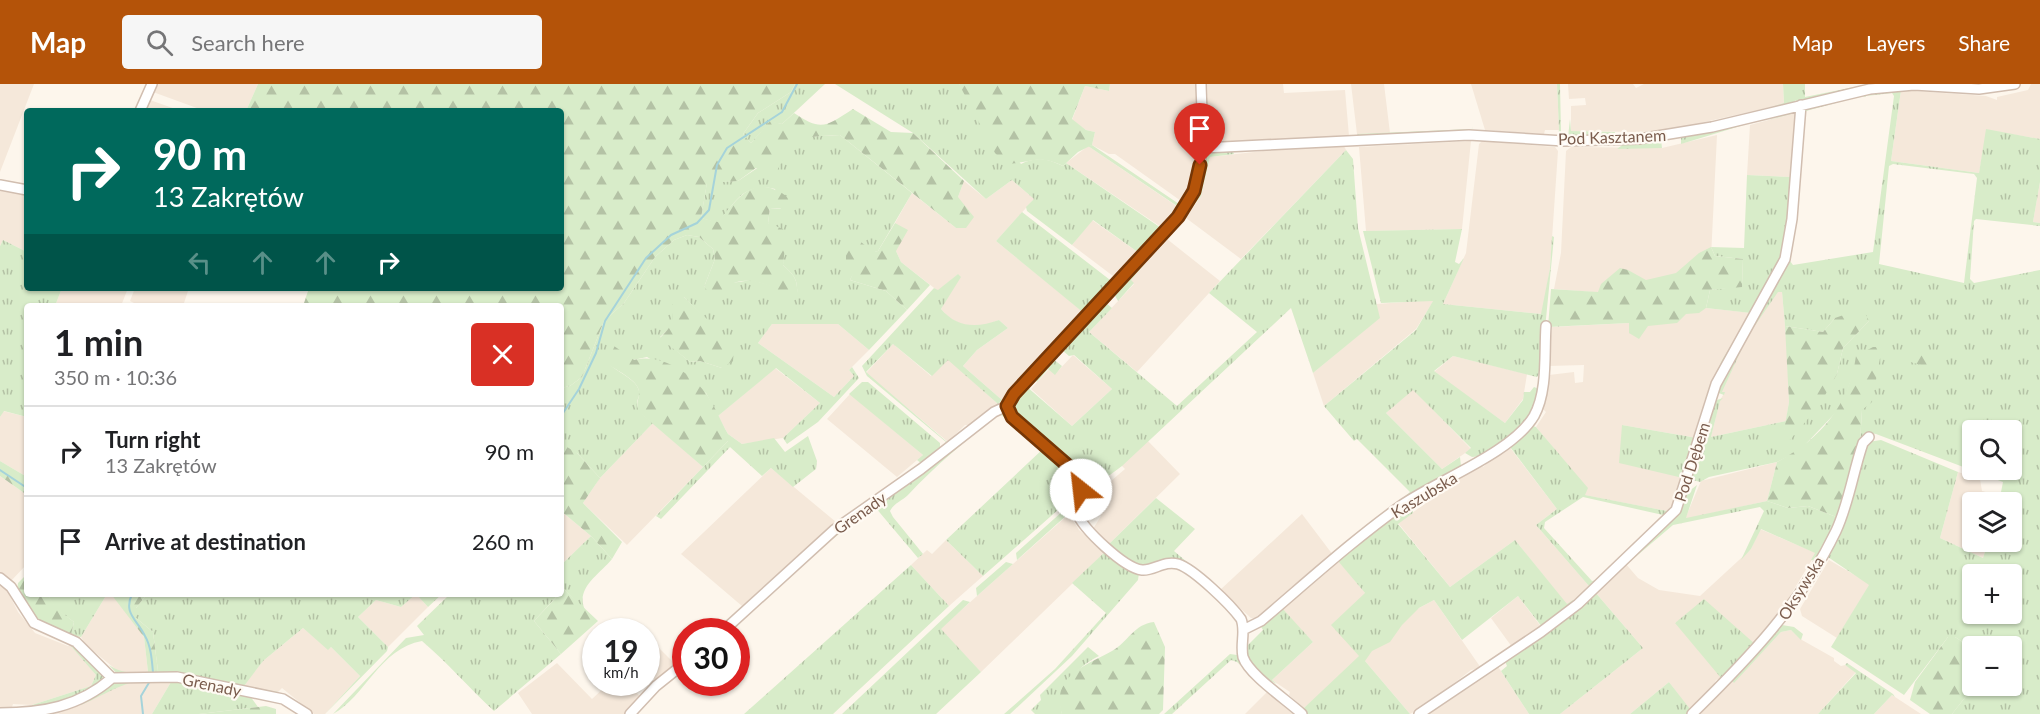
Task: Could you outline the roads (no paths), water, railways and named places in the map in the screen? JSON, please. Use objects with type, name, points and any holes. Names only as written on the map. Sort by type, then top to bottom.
[{"type":"street","points":[[141,108],[152,84]]},
{"type":"street","points":[[1201,84],[1203,148],[1196,186],[1178,217],[1014,394],[1007,406],[1012,417],[1077,474],[1081,486],[1077,513],[1090,533],[1136,568],[1145,570],[1169,563],[1184,567],[1234,610],[1241,619],[1242,648],[1246,663],[1302,714]]},
{"type":"street","name":"Pod Kasztanem","points":[[1203,148],[1469,135],[1564,141],[1640,139],[1712,127],[1801,105],[1895,86],[1979,89],[2015,84]]},
{"type":"street","name":"Pod Dębem","points":[[1419,714],[1578,604],[1676,510],[1716,384],[1785,259],[1792,219],[1801,105]]},
{"type":"street","points":[[0,185],[24,189]]},
{"type":"street","name":"Kaszubska","points":[[1243,630],[1261,621],[1401,506],[1475,464],[1528,424],[1536,412],[1541,395],[1546,326]]},
{"type":"street","name":"Grenady","points":[[737,618],[834,530],[921,469],[994,412],[1007,406]]},
{"type":"street","name":"Oksywska","points":[[1692,714],[1750,657],[1784,616],[1836,531],[1862,448],[1869,437]]},
{"type":"street","points":[[0,578],[11,587],[34,622],[76,642],[112,678],[95,692],[47,711],[0,713]]},
{"type":"street","points":[[630,714],[672,674]]},
{"type":"street","name":"Grenady","points":[[112,678],[177,677],[283,699],[307,714]]},
{"type":"waterway","points":[[564,412],[579,389],[596,353],[605,321],[646,258],[671,235],[697,223],[709,210],[717,165],[727,148],[782,112],[797,84]]},
{"type":"waterway","points":[[0,470],[24,486]]},
{"type":"waterway","points":[[131,597],[130,612],[147,640],[153,673]]},
{"type":"waterway","points":[[143,714],[141,696],[150,681]]}]
